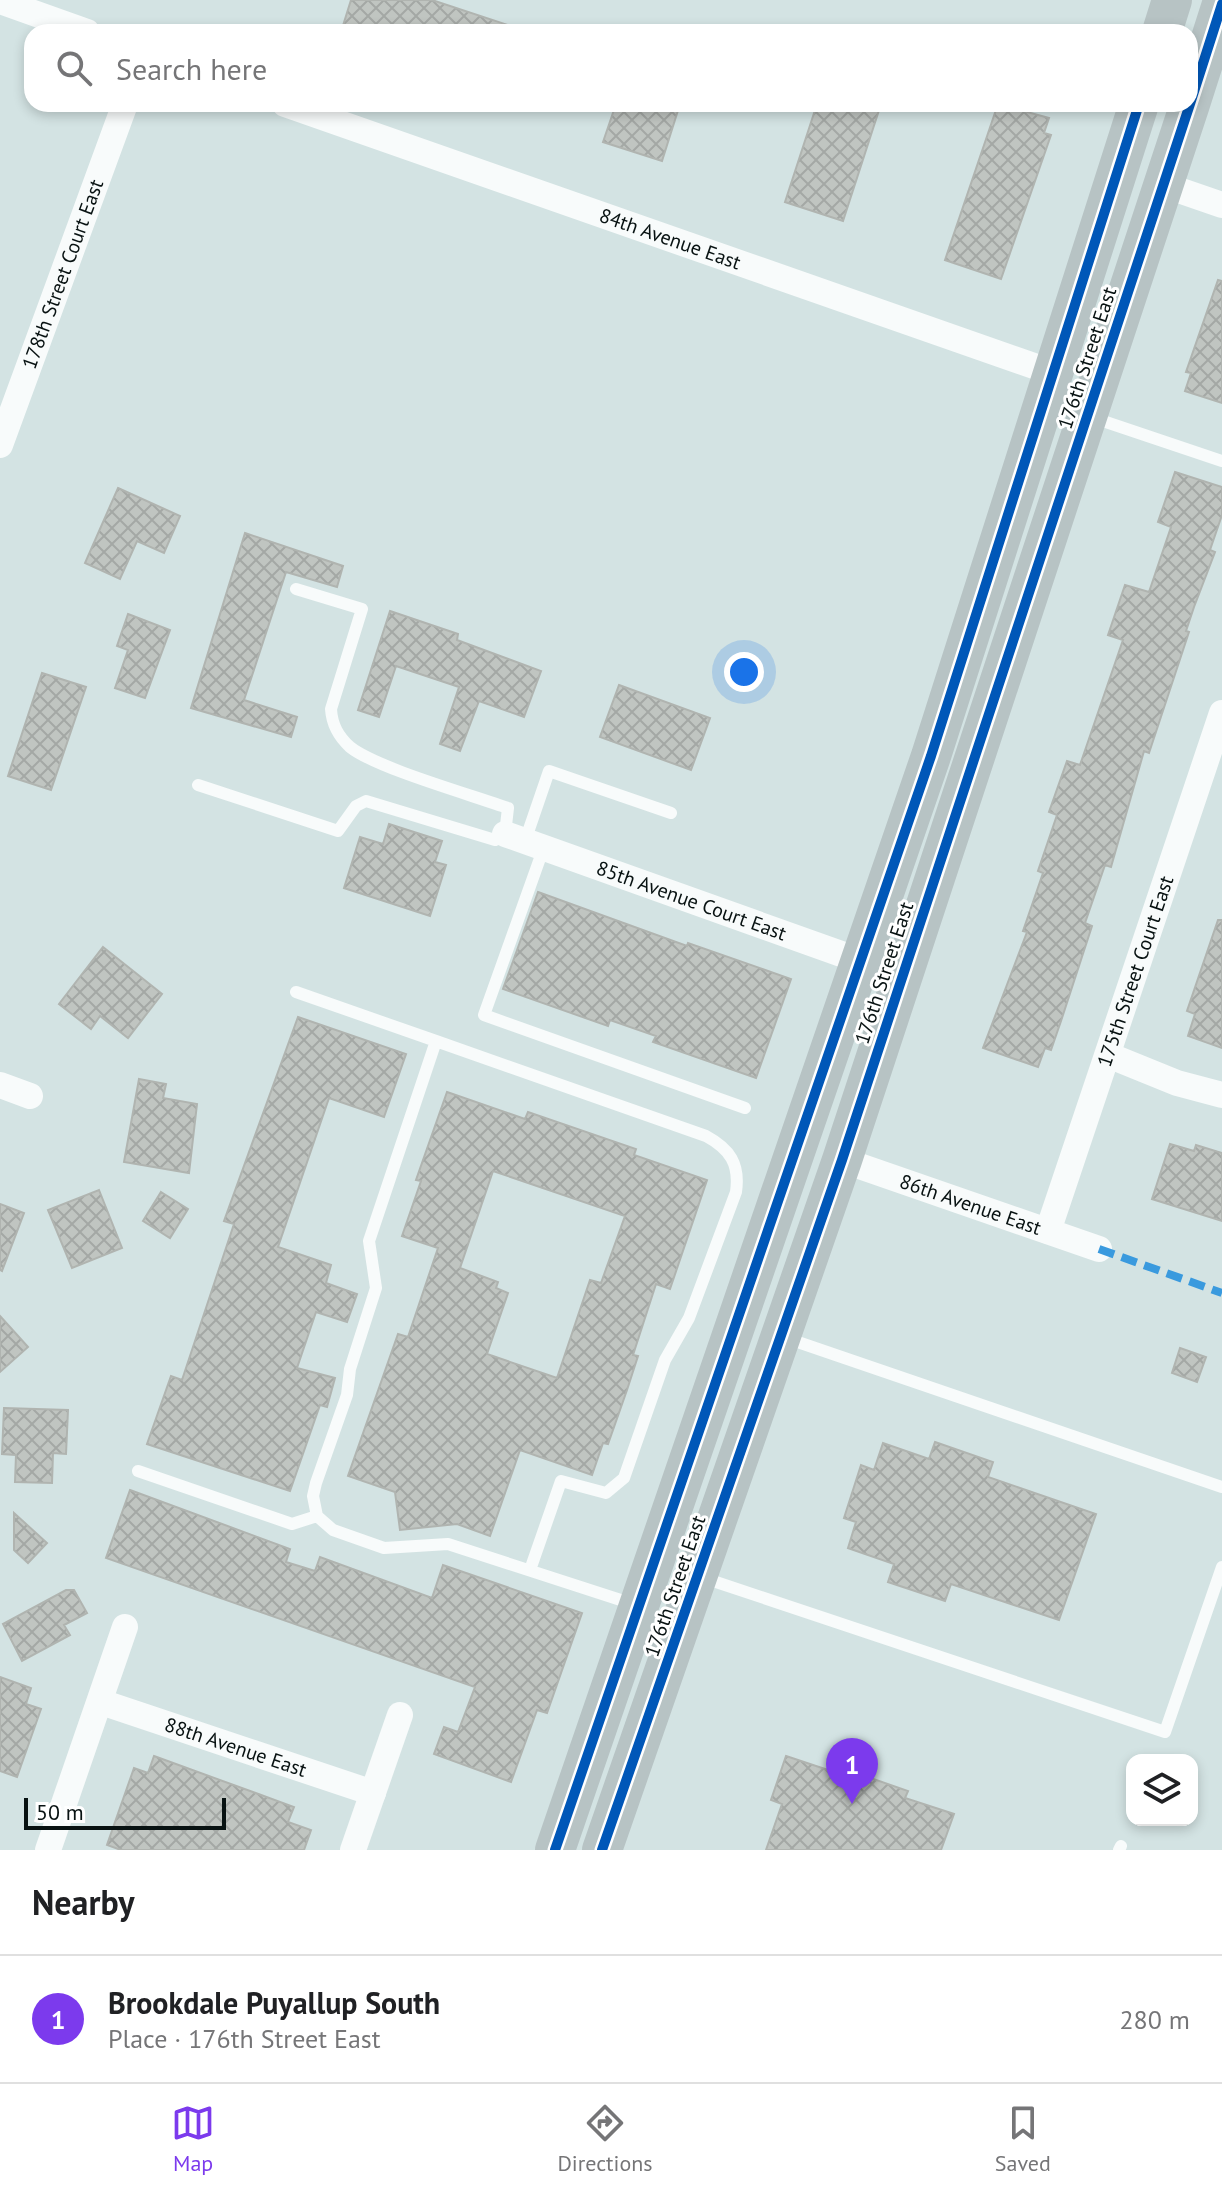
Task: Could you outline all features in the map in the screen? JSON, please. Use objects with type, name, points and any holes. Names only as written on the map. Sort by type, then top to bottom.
[{"type":"main road","points":[[1164,24],[1172,0]]},
{"type":"main road","points":[[1193,24],[1201,0]]},
{"type":"main road","name":"176th Street East","points":[[1198,79],[1222,4]]},
{"type":"main road","name":"176th Street East","points":[[555,1850],[638,1605],[869,964],[931,756],[1136,112]]},
{"type":"main road","points":[[1164,185],[1157,167],[1156,149],[1165,112]]},
{"type":"main road","name":"176th Street East","points":[[602,1850],[842,1160],[1187,112]]},
{"type":"main road","points":[[842,1160],[827,1135],[832,1102],[869,964]]},
{"type":"street","points":[[0,1],[65,24]]},
{"type":"street","name":"178th Street Court East","points":[[0,445],[122,112]]},
{"type":"street","name":"84th Avenue East","points":[[308,112],[1054,373]]},
{"type":"street","points":[[1164,185],[1222,205]]},
{"type":"street","name":"175th Street Court East","points":[[1048,1231],[1222,713]]},
{"type":"street","name":"85th Avenue Court East","points":[[525,840],[869,964]]},
{"type":"street","points":[[1108,1055],[1177,1083],[1222,1095]]},
{"type":"street","points":[[0,1085],[30,1096]]},
{"type":"street","name":"86th Avenue East","points":[[842,1160],[1099,1249]]},
{"type":"street","points":[[48,1850],[125,1627]]},
{"type":"street","name":"88th Avenue East","points":[[101,1702],[373,1793]]},
{"type":"street","points":[[353,1850],[400,1715]]},
{"type":"lane","points":[[1087,416],[1222,461]]},
{"type":"lane","points":[[296,589],[362,609],[331,709],[332,722],[339,736],[363,755],[508,808],[525,840]]},
{"type":"lane","points":[[671,813],[549,771],[525,840],[484,1015],[745,1108]]},
{"type":"lane","points":[[198,785],[338,831],[356,806],[366,801],[495,840],[525,840]]},
{"type":"lane","points":[[296,992],[706,1136],[728,1152],[738,1175],[736,1192],[694,1304],[665,1360],[624,1478],[606,1493],[561,1481],[530,1570]]},
{"type":"lane","points":[[436,1041],[369,1241],[376,1288],[350,1369],[347,1395],[316,1483],[313,1496],[317,1516],[333,1530],[384,1548],[448,1544],[638,1605]]},
{"type":"lane","points":[[781,1336],[1222,1487]]},
{"type":"lane","points":[[138,1471],[292,1524],[317,1516]]},
{"type":"lane","points":[[698,1576],[1165,1732],[1222,1567]]},
{"type":"building","points":[[351,0],[432,0],[505,24],[344,24]]},
{"type":"building","points":[[613,112],[677,112],[662,161],[603,142]]},
{"type":"building","points":[[814,112],[878,112],[843,221],[785,202]]},
{"type":"building","points":[[995,112],[1027,112],[1049,118],[1044,133],[1051,135],[1001,279],[945,260]]},
{"type":"building","points":[[1218,280],[1222,281],[1222,403],[1185,391],[1191,373],[1186,372]]},
{"type":"building","points":[[1175,472],[1222,487],[1222,515],[1210,550],[1215,552],[1186,631],[1189,632],[1149,753],[1144,751],[1111,867],[1105,865],[1085,923],[1092,926],[1061,1021],[1051,1050],[1045,1048],[1038,1067],[983,1048],[1027,932],[1023,931],[1043,873],[1038,871],[1057,815],[1049,812],[1067,761],[1080,765],[1123,640],[1108,635],[1125,585],[1149,592],[1171,527],[1158,522]]},
{"type":"building","points":[[118,488],[180,516],[164,553],[137,541],[120,579],[85,563]]},
{"type":"building","points":[[245,533],[343,566],[337,587],[286,572],[244,700],[297,717],[291,737],[191,708]]},
{"type":"building","points":[[390,611],[458,634],[457,640],[541,671],[524,717],[479,701],[460,751],[440,744],[459,687],[396,666],[379,717],[358,710]]},
{"type":"building","points":[[128,614],[170,630],[145,698],[115,688],[128,650],[117,646]]},
{"type":"building","points":[[42,673],[86,687],[51,790],[8,776]]},
{"type":"building","points":[[619,685],[710,718],[691,770],[600,737]]},
{"type":"building","points":[[389,824],[442,841],[435,862],[446,865],[430,916],[344,888],[360,837],[383,844]]},
{"type":"building","points":[[538,892],[687,946],[688,943],[791,979],[756,1078],[653,1042],[656,1036],[610,1020],[608,1026],[503,989]]},
{"type":"building","points":[[1218,920],[1222,920],[1222,1048],[1188,1036],[1195,1014],[1187,1011]]},
{"type":"building","points":[[103,947],[162,994],[128,1038],[100,1016],[91,1029],[59,1004]]},
{"type":"building","points":[[298,1017],[406,1054],[384,1117],[329,1098],[278,1247],[331,1265],[326,1283],[357,1294],[347,1322],[316,1312],[297,1368],[335,1378],[327,1407],[320,1405],[290,1491],[147,1444],[171,1376],[182,1380],[234,1224],[224,1221]]},
{"type":"building","points":[[139,1079],[166,1084],[163,1098],[197,1104],[189,1173],[124,1162]]},
{"type":"building","points":[[447,1092],[525,1119],[528,1112],[636,1149],[634,1155],[707,1180],[670,1289],[656,1284],[633,1355],[638,1356],[627,1390],[608,1444],[603,1443],[592,1475],[520,1450],[490,1536],[457,1524],[400,1530],[395,1492],[348,1476],[398,1334],[408,1337],[438,1248],[402,1236],[421,1181],[416,1180]],"holes":[[[493,1171],[625,1216],[601,1283],[590,1280],[557,1378],[487,1354],[508,1293],[496,1288],[498,1282],[460,1268]]]},
{"type":"building","points":[[1170,1144],[1194,1151],[1196,1145],[1222,1153],[1222,1221],[1152,1199]]},
{"type":"building","points":[[99,1190],[122,1248],[72,1268],[48,1210]]},
{"type":"building","points":[[161,1192],[188,1209],[170,1238],[143,1221]]},
{"type":"building","points":[[0,1204],[24,1213],[2,1271],[0,1270]]},
{"type":"building","points":[[0,1316],[28,1347],[0,1372]]},
{"type":"building","points":[[1180,1348],[1206,1357],[1197,1382],[1172,1373]]},
{"type":"building","points":[[4,1408],[68,1410],[66,1454],[53,1453],[52,1483],[15,1482],[16,1455],[2,1454]]},
{"type":"building","points":[[935,1442],[993,1462],[988,1477],[1096,1514],[1059,1620],[951,1584],[945,1601],[888,1582],[894,1564],[848,1548],[856,1522],[844,1518],[861,1465],[874,1470],[883,1443],[929,1459]]},
{"type":"building","points":[[130,1490],[290,1549],[286,1562],[315,1571],[320,1557],[432,1598],[443,1565],[582,1613],[547,1713],[537,1710],[511,1782],[434,1754],[444,1727],[458,1732],[475,1687],[106,1558]]},
{"type":"building","points":[[14,1513],[47,1543],[28,1563],[14,1550]]},
{"type":"building","points":[[66,1590],[74,1590],[87,1613],[64,1625],[70,1635],[22,1661],[3,1624]]},
{"type":"building","points":[[0,1677],[31,1688],[26,1704],[41,1709],[17,1777],[0,1771]]},
{"type":"building","points":[[154,1756],[294,1807],[288,1822],[311,1830],[304,1850],[121,1850],[107,1845],[134,1768],[148,1773]]},
{"type":"building","points":[[786,1756],[834,1772],[836,1766],[908,1791],[905,1798],[954,1814],[941,1850],[766,1850],[782,1804],[771,1800]]},
{"type":"marked path","points":[[1099,1249],[1222,1293]]},
{"type":"cycle path","points":[[1198,79],[1222,4]]},
{"type":"cycle path","points":[[555,1850],[931,756],[1136,112]]},
{"type":"cycle path","points":[[602,1850],[842,1160],[1187,112]]},
{"type":"place","name":"Brookdale Puyallup South","points":[[852,1804]]}]
